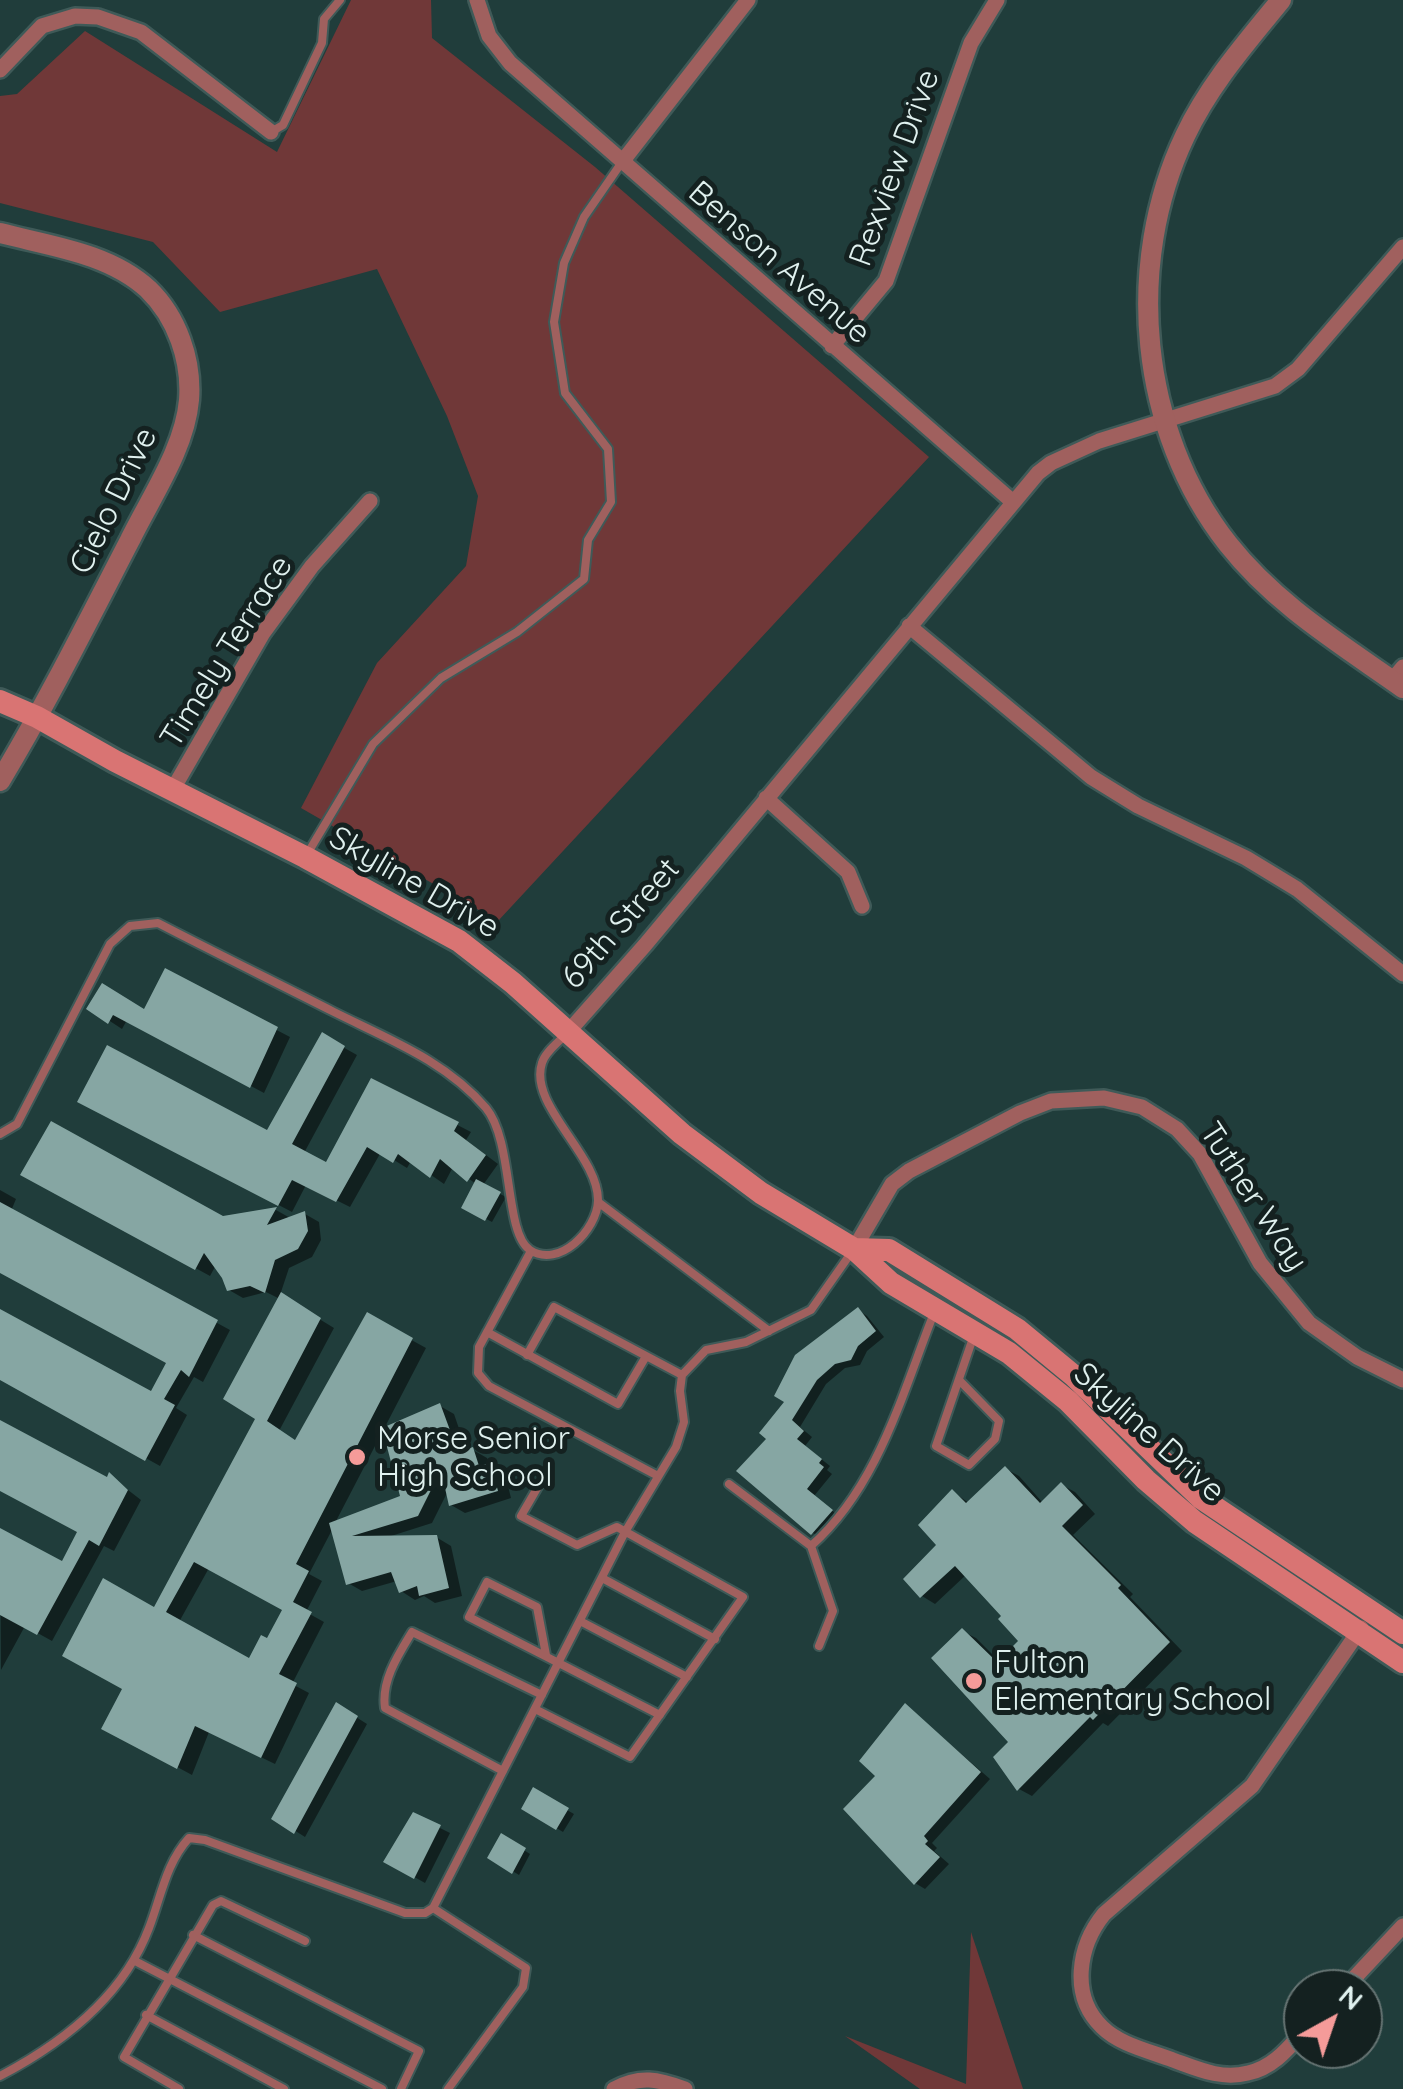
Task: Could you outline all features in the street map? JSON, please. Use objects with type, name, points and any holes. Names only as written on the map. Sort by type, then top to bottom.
[{"type":"main road","name":"Skyline Drive","points":[[0,701],[305,857],[459,942],[514,983],[682,1134],[761,1194],[854,1249],[890,1283],[1008,1353],[1068,1402],[1146,1480],[1195,1522],[1403,1662]]},
{"type":"main road","name":"Skyline Drive","points":[[854,1249],[888,1250],[1017,1329],[1074,1376],[1200,1498],[1403,1634]]},
{"type":"street","name":"Benson Avenue","points":[[477,0],[488,36],[510,63],[1013,502]]},
{"type":"street","points":[[622,162],[748,0]]},
{"type":"street","name":"Rexview Drive","points":[[832,346],[886,281],[971,44],[997,0]]},
{"type":"street","points":[[1281,0],[1207,96],[1184,138],[1155,220],[1146,300],[1155,384],[1182,464],[1228,544],[1307,622],[1399,678]]},
{"type":"street","points":[[0,70],[42,26],[75,16],[98,17],[131,26],[148,36],[271,132]]},
{"type":"street","name":"Cielo Drive","points":[[0,233],[109,262],[138,281],[172,320],[185,352],[189,385],[182,434],[0,782]]},
{"type":"street","name":"69th Street","points":[[568,1032],[1013,502],[1051,463],[1099,441],[1275,386],[1298,370],[1403,247]]},
{"type":"street","name":"Timely Terrace","points":[[174,789],[263,633],[312,566],[370,501]]},
{"type":"street","points":[[909,626],[1090,777],[1138,806],[1246,858],[1296,889],[1403,974]]},
{"type":"street","points":[[766,798],[848,872],[862,906]]},
{"type":"street","name":"Tuther Way","points":[[854,1249],[892,1184],[910,1171],[1036,1106],[1084,1097],[1123,1101],[1154,1114],[1189,1141],[1210,1168],[1260,1263],[1309,1323],[1357,1358],[1403,1380]]},
{"type":"street","points":[[1283,2051],[1270,2064],[1244,2075],[1230,2076],[1206,2072],[1123,2041],[1103,2029],[1089,2008],[1082,1984],[1082,1954],[1104,1914],[1252,1786],[1372,1612]]},
{"type":"street","points":[[1363,1969],[1403,1926]]},
{"type":"street","points":[[614,2089],[656,2078],[685,2089]]},
{"type":"lane","points":[[271,132],[283,125],[322,43],[324,19],[340,0]]},
{"type":"lane","points":[[305,857],[372,744],[441,678],[517,632],[584,579],[588,540],[610,502],[608,450],[565,393],[554,322],[564,263],[584,217],[622,162]]},
{"type":"lane","points":[[0,1134],[17,1124],[110,944],[130,926],[158,923],[444,1068],[468,1088],[490,1112],[504,1143],[516,1226],[520,1240],[532,1252],[552,1254],[568,1250],[590,1224],[598,1202],[769,1331]]},
{"type":"lane","name":"69th Street","points":[[568,1032],[542,1062],[541,1086],[589,1170],[598,1202]]},
{"type":"lane","points":[[0,2076],[60,2041],[86,2018],[135,1961],[175,1853],[189,1838],[205,1840],[405,1913],[425,1913],[433,1908],[625,1532],[682,1434],[682,1375],[706,1350],[746,1342],[811,1310],[854,1249]]},
{"type":"lane","points":[[532,1252],[479,1347],[478,1373],[489,1386],[658,1476]]},
{"type":"lane","points":[[527,1355],[554,1307],[682,1375]]},
{"type":"lane","points":[[812,1546],[847,1511],[879,1452],[936,1309]]},
{"type":"lane","points":[[488,1332],[618,1404],[646,1358]]},
{"type":"lane","points":[[961,1382],[999,1421],[996,1440],[969,1465],[936,1446],[975,1332]]},
{"type":"lane","points":[[728,1484],[812,1546],[833,1611],[819,1646]]},
{"type":"lane","points":[[535,1708],[630,1757],[743,1598],[617,1527],[577,1545],[522,1516],[538,1485]]},
{"type":"lane","points":[[602,1578],[714,1639]]},
{"type":"lane","points":[[546,1655],[537,1607],[487,1582],[469,1616],[660,1715]]},
{"type":"lane","points":[[580,1621],[687,1677]]},
{"type":"lane","points":[[503,1772],[386,1708],[382,1691],[400,1652],[412,1632],[542,1695]]},
{"type":"lane","points":[[179,2089],[124,2056],[213,1904],[221,1901],[305,1941]]},
{"type":"lane","points":[[433,1908],[526,1968],[523,1987],[448,2089]]},
{"type":"lane","points":[[193,1935],[419,2052],[401,2089]]},
{"type":"lane","points":[[135,1961],[382,2089]]},
{"type":"lane","points":[[146,2015],[284,2089]]},
{"type":"shaded area","points":[[351,0],[431,0],[432,38],[595,167],[929,457],[498,921],[301,808],[377,663],[466,566],[478,496],[447,416],[377,269],[220,312],[153,242],[0,203],[0,96],[17,94],[85,31],[277,152]]},
{"type":"shaded area","points":[[971,1932],[1023,2089],[920,2089],[845,2036],[966,2084]]},
{"type":"building","points":[[165,968],[278,1027],[250,1088],[113,1015],[108,1024],[86,1009],[102,983],[144,1009]]},
{"type":"building","points":[[322,1032],[345,1046],[292,1144],[326,1162],[371,1078],[459,1122],[454,1131],[486,1155],[467,1182],[440,1159],[430,1178],[398,1154],[393,1163],[367,1147],[336,1202],[292,1180],[278,1206],[77,1102],[107,1045],[267,1130]]},
{"type":"building","points":[[51,1121],[223,1216],[277,1207],[267,1225],[305,1211],[308,1231],[298,1249],[275,1260],[265,1293],[250,1286],[227,1291],[204,1253],[195,1270],[20,1175]]},
{"type":"building","points":[[476,1179],[501,1192],[485,1221],[461,1208]]},
{"type":"building","points":[[0,1202],[218,1320],[189,1377],[181,1370],[164,1399],[175,1405],[145,1461],[0,1380],[0,1309],[151,1391],[166,1363],[0,1273]]},
{"type":"building","points":[[281,1292],[321,1318],[267,1421],[295,1440],[367,1312],[413,1338],[296,1564],[309,1571],[293,1602],[312,1612],[279,1674],[297,1683],[261,1758],[195,1726],[177,1769],[101,1729],[122,1689],[62,1656],[103,1578],[154,1607],[255,1419],[223,1399]],"holes":[[[194,1562],[282,1610],[267,1638],[261,1635],[249,1658],[166,1612]]]},
{"type":"building","points":[[858,1307],[876,1331],[858,1346],[851,1360],[835,1364],[817,1380],[792,1420],[804,1431],[797,1439],[822,1459],[819,1463],[824,1467],[807,1489],[833,1510],[811,1535],[736,1471],[766,1439],[759,1433],[784,1402],[774,1396],[795,1355]]},
{"type":"building","points":[[440,1403],[458,1452],[473,1447],[479,1466],[491,1463],[498,1491],[449,1506],[441,1470],[418,1516],[352,1536],[437,1535],[449,1588],[419,1596],[417,1586],[399,1593],[391,1572],[346,1585],[329,1523],[400,1496],[382,1428]]},
{"type":"building","points":[[0,1420],[107,1477],[109,1472],[128,1490],[99,1546],[89,1540],[37,1635],[0,1615],[0,1528],[62,1561],[77,1532],[0,1491]]},
{"type":"building","points":[[1005,1466],[1040,1503],[1061,1482],[1083,1505],[1062,1526],[1170,1642],[1017,1791],[993,1757],[1008,1742],[931,1658],[962,1628],[997,1662],[1018,1641],[998,1619],[1001,1616],[955,1566],[920,1598],[903,1579],[936,1545],[918,1525],[952,1489],[966,1503]]},
{"type":"building","points":[[336,1702],[358,1716],[294,1834],[271,1819]]},
{"type":"building","points":[[905,1703],[981,1772],[924,1836],[928,1841],[925,1844],[940,1857],[914,1885],[843,1809],[875,1776],[859,1761]]},
{"type":"building","points":[[533,1787],[569,1808],[556,1830],[521,1809]]},
{"type":"building","points":[[413,1812],[441,1825],[414,1879],[383,1862]]},
{"type":"building","points":[[501,1833],[526,1848],[512,1874],[487,1858]]},
{"type":"place","name":"Morse Senior High School","points":[[357,1457]]},
{"type":"place","name":"Fulton Elementary School","points":[[974,1681]]}]
